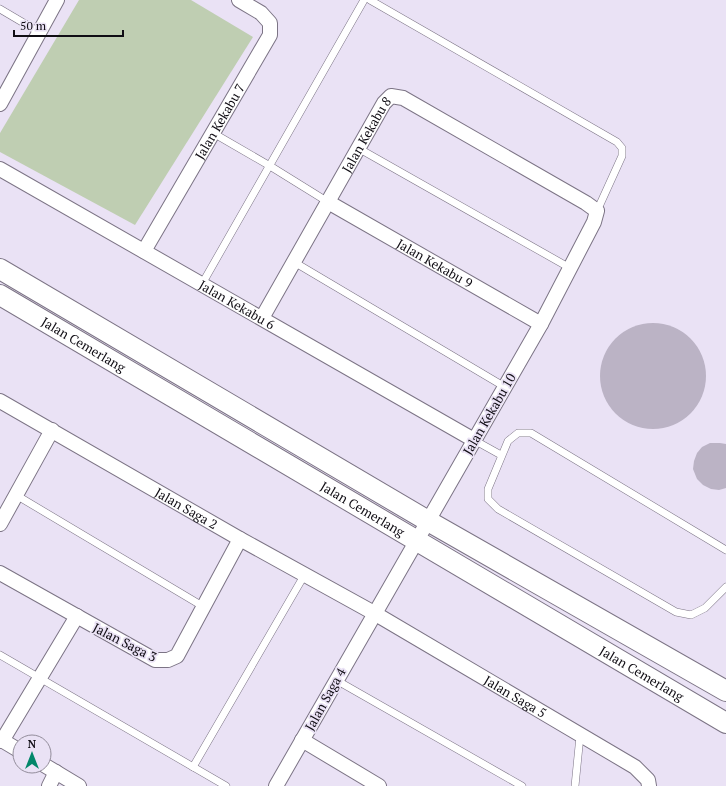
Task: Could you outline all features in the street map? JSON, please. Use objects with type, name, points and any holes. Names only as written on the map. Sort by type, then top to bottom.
[{"type":"main road","name":"Jalan Cemerlang","points":[[0,269],[428,520],[726,691]]},
{"type":"main road","name":"Jalan Cemerlang","points":[[0,295],[726,723]]},
{"type":"main road","points":[[694,672],[719,674],[726,672]]},
{"type":"main road","points":[[678,695],[726,732]]},
{"type":"street","points":[[0,104],[57,0]]},
{"type":"street","name":"Jalan Kekabu 7","points":[[144,251],[270,35],[270,23],[261,12],[239,0]]},
{"type":"street","name":"Jalan Kekabu 8","points":[[262,318],[384,103],[391,96],[403,98],[586,202],[597,211]]},
{"type":"street","name":"Jalan Kekabu 6","points":[[0,169],[474,440]]},
{"type":"street","name":"Jalan Kekabu 9","points":[[328,202],[541,324]]},
{"type":"street","name":"Jalan Kekabu 10","points":[[374,613],[541,324],[594,222],[597,211]]},
{"type":"street","name":"Jalan Saga 2","points":[[0,401],[240,539],[374,613]]},
{"type":"street","points":[[0,524],[52,430]]},
{"type":"street","name":"Jalan Saga 3","points":[[0,573],[155,660],[168,660],[177,656],[240,539]]},
{"type":"street","name":"Jalan Saga 4","points":[[276,786],[374,613]]},
{"type":"street","name":"Jalan Saga 5","points":[[374,613],[580,736],[635,767],[648,780],[649,786]]},
{"type":"street","points":[[12,746],[1,740],[40,678],[76,616]]},
{"type":"street","points":[[302,740],[379,786]]},
{"type":"street","points":[[52,770],[79,786]]},
{"type":"street","points":[[48,786],[49,774]]},
{"type":"lane","points":[[202,284],[364,0]]},
{"type":"lane","points":[[370,0],[617,142],[622,148],[622,156],[597,211]]},
{"type":"lane","points":[[0,9],[39,32]]},
{"type":"lane","points":[[213,134],[270,166],[328,202]]},
{"type":"lane","points":[[358,148],[570,268]]},
{"type":"lane","points":[[294,262],[505,386]]},
{"type":"lane","points":[[726,550],[531,433],[518,433],[508,441],[488,489],[488,499],[498,509],[676,612],[691,615],[705,608],[726,587]]},
{"type":"lane","points":[[474,440],[501,455]]},
{"type":"lane","points":[[16,495],[204,606]]},
{"type":"lane","points":[[193,767],[305,574]]},
{"type":"lane","points":[[0,655],[226,786]]},
{"type":"lane","points":[[336,680],[522,786]]},
{"type":"lane","points":[[575,786],[580,736]]},
{"type":"green space","points":[[79,0],[191,0],[253,37],[135,225],[0,152],[0,133]]},
{"type":"building","points":[[653,323],[673,327],[690,339],[702,356],[706,376],[702,396],[690,413],[673,425],[653,429],[633,425],[616,413],[604,396],[600,376],[604,356],[616,339],[633,327]]},
{"type":"building","points":[[710,443],[726,444],[726,488],[719,490],[711,489],[703,485],[697,479],[693,469],[697,453],[702,447]]}]
